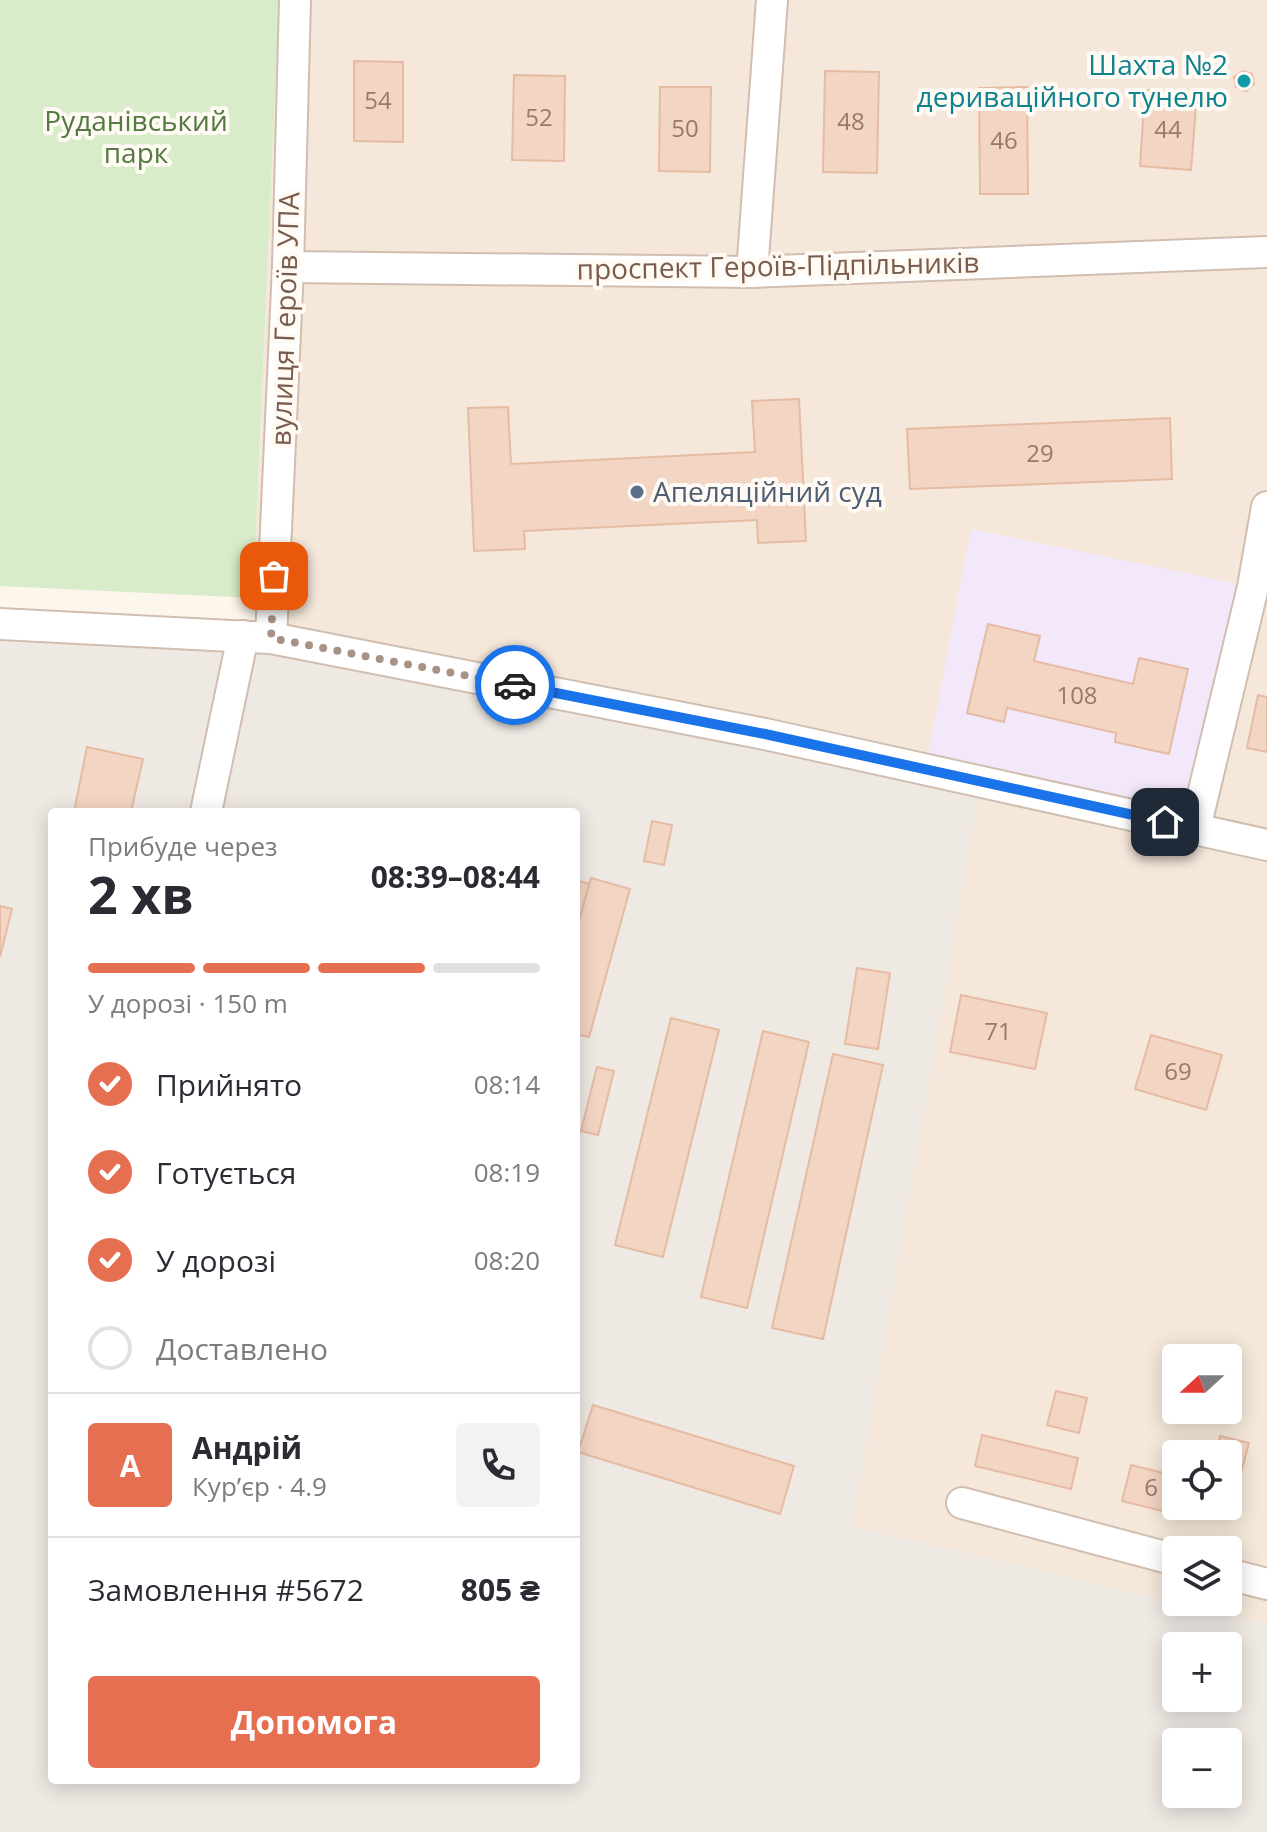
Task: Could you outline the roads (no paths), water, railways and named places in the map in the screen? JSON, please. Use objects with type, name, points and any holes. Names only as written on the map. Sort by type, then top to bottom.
[{"type":"street","name":"вулиця Героїв УПА","points":[[207,808],[257,637],[288,267],[295,0]]},
{"type":"street","points":[[752,272],[772,0]]},
{"type":"street","name":"проспект Героїв-Підпільників","points":[[288,267],[752,272],[1267,252]]},
{"type":"street","points":[[1195,828],[1254,636],[1267,507]]},
{"type":"street","points":[[0,624],[257,637],[765,734],[1267,845]]},
{"type":"street","points":[[962,1503],[1162,1556]]},
{"type":"street","points":[[1242,1578],[1267,1584]]},
{"type":"place","name":"Шахта №2 дериваційного тунелю","points":[[1244,81]]},
{"type":"place","name":"Апеляційний суд","points":[[637,492]]},
{"type":"park label","name":"Руданівський парк","points":[[136,137]]}]
